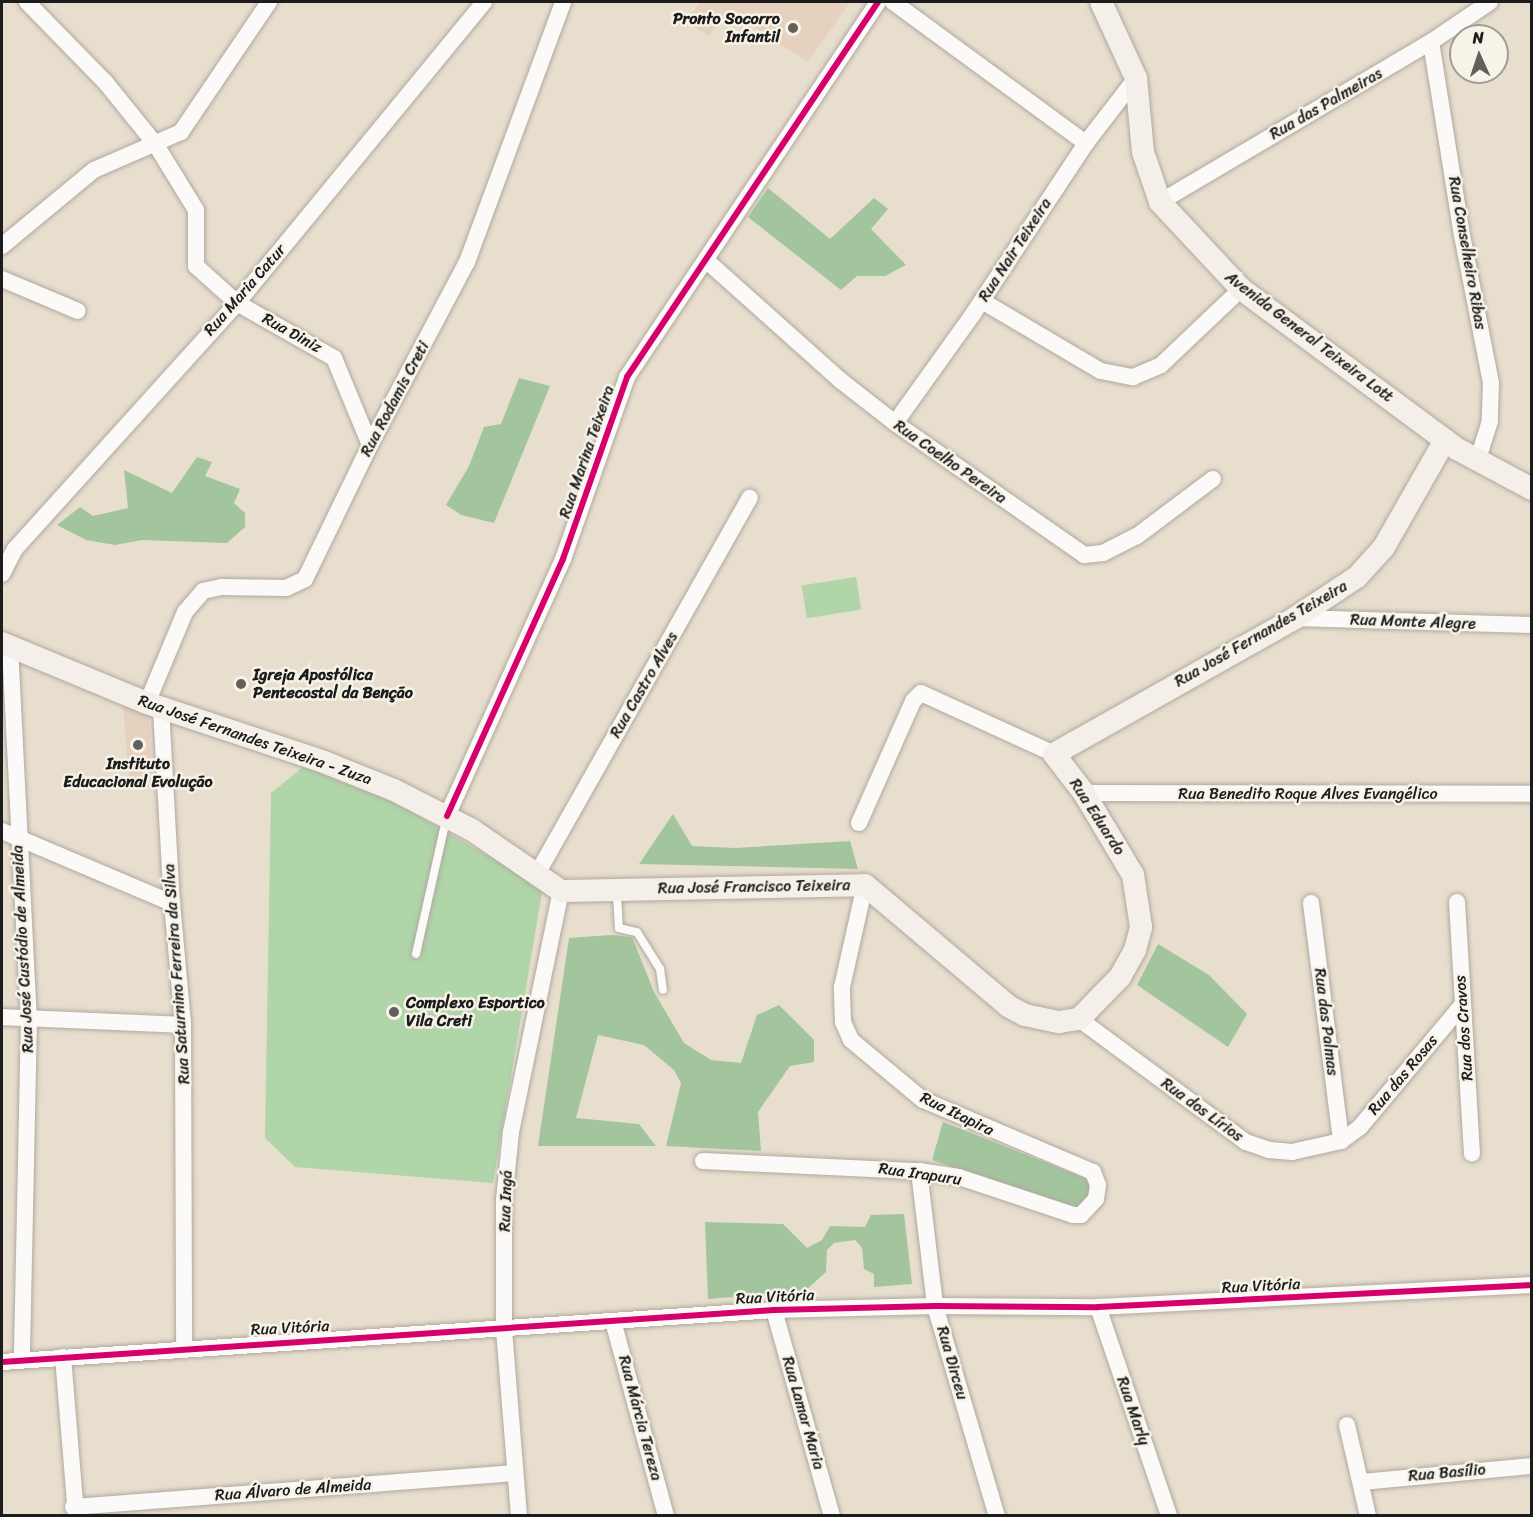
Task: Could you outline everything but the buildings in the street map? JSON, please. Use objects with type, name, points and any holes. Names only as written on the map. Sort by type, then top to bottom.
[{"type":"street","name":"Rua Diniz","points":[[27,2],[106,83],[156,145],[196,210],[196,266],[237,303],[334,358],[370,446]]},
{"type":"street","points":[[2,246],[94,170],[156,145],[181,132],[190,122],[269,2]]},
{"type":"street","name":"Rua Maria Catur","points":[[2,574],[15,549],[237,303],[484,2]]},
{"type":"street","name":"Rua Rodamis Creti","points":[[154,706],[185,612],[203,591],[222,587],[286,588],[305,579],[370,446],[467,262],[563,2]]},
{"type":"street","name":"Rua Marina Teixeira","points":[[447,816],[563,559],[627,377],[707,261],[878,2]]},
{"type":"street","points":[[893,2],[1086,143]]},
{"type":"street","name":"Avenida General Teixeira Lott","points":[[1101,2],[1136,78],[1143,152],[1160,202],[1241,289],[1477,462],[1532,489]]},
{"type":"street","name":"Rua das Palmeiras","points":[[1160,202],[1431,42],[1490,2]]},
{"type":"street","name":"Rua Conselheiro Ribas","points":[[1431,42],[1462,235],[1491,383],[1490,421],[1477,462]]},
{"type":"street","name":"Rua Nair Teixeira","points":[[895,423],[982,301],[1086,143],[1136,78]]},
{"type":"street","name":"Rua Coelho Pereira","points":[[707,261],[840,380],[895,423],[1084,555],[1103,553],[1137,537],[1213,479]]},
{"type":"street","points":[[2,279],[78,311]]},
{"type":"street","points":[[982,301],[1101,371],[1133,376],[1161,365],[1241,289]]},
{"type":"street","name":"Rua José Fernandes Teixeira","points":[[1054,754],[1338,592],[1371,563],[1445,440]]},
{"type":"street","name":"Rua Castro Alves","points":[[538,872],[750,498]]},
{"type":"street","name":"Rua Monte Alegre","points":[[1295,618],[1532,625]]},
{"type":"street","name":"Rua José Fernandes Teixeira - Zuza","points":[[6,645],[154,706],[324,762],[447,816],[538,872],[561,891]]},
{"type":"street","name":"Rua José Custódio de Almeida","points":[[6,645],[28,1018],[22,1360]]},
{"type":"street","name":"Rua Eduardo","points":[[859,824],[912,701],[921,693],[930,695],[1054,754],[1084,793],[1133,875],[1141,927],[1135,950],[1120,977],[1079,1019]]},
{"type":"street","name":"Rua Saturnino Ferreira da Silva","points":[[154,706],[183,1025],[184,1347]]},
{"type":"street","name":"Rua Benedito Roque Alves Evangélico","points":[[1084,793],[1532,794]]},
{"type":"street","points":[[2,831],[172,903]]},
{"type":"street","name":"Rua José Francisco Teixeira","points":[[561,891],[866,885],[1008,1006],[1041,1020],[1079,1019]]},
{"type":"street","name":"Rua Itapira","points":[[866,885],[842,987],[843,1023],[851,1040],[922,1100],[1093,1172]]},
{"type":"street","name":"Rua Ingá","points":[[519,1515],[504,1330],[504,1200],[510,1144],[561,891]]},
{"type":"street","name":"Rua dos Cravos","points":[[1457,902],[1472,1154]]},
{"type":"street","name":"Rua das Palmas","points":[[1311,903],[1341,1141]]},
{"type":"street","name":"Rua das Rosas","points":[[1341,1141],[1360,1127],[1462,1005]]},
{"type":"street","points":[[2,1017],[183,1025]]},
{"type":"street","name":"Rua dos Lírios","points":[[1079,1019],[1246,1142],[1269,1150],[1292,1152],[1341,1141]]},
{"type":"street","name":"Rua Irapuru","points":[[703,1161],[919,1171],[959,1178],[1081,1215],[1096,1199],[1098,1185],[1093,1172]]},
{"type":"street","name":"Rua Dirceu","points":[[919,1171],[935,1306],[997,1515]]},
{"type":"street","name":"Rua Vitória","points":[[2,1362],[184,1347],[504,1330],[774,1310],[935,1306],[1098,1307],[1532,1285]]},
{"type":"street","name":"Rua Marly","points":[[1098,1307],[1169,1515]]},
{"type":"street","name":"Rua Lamar Maria","points":[[774,1310],[832,1515]]},
{"type":"street","name":"Rua Márcia Tereza","points":[[613,1321],[666,1515]]},
{"type":"street","points":[[63,1357],[74,1511]]},
{"type":"street","points":[[1347,1425],[1368,1515]]},
{"type":"street","name":"Rua Basílio","points":[[1362,1482],[1532,1466]]},
{"type":"street","name":"Rua Álvaro de Almeida","points":[[74,1511],[514,1473]]},
{"type":"lane","points":[[416,954],[447,816]]},
{"type":"lane","points":[[616,889],[619,928],[637,932],[660,969],[663,990]]},
{"type":"shaded area","name":"Pronto Socorro Infantil","points":[[701,2],[850,2],[808,62],[729,11],[708,36],[685,21]]},
{"type":"shaded area","name":"Instituto Educacional Evolução","points":[[123,706],[148,712],[154,790],[129,779]]},
{"type":"green space","points":[[768,188],[830,239],[874,198],[888,209],[871,229],[906,265],[885,276],[857,276],[841,290],[748,217]]},
{"type":"green space","points":[[519,378],[550,386],[494,523],[461,515],[446,505],[469,466],[484,427],[501,424]]},
{"type":"green space","points":[[197,457],[212,462],[205,476],[240,489],[234,503],[245,513],[245,527],[227,543],[142,540],[115,545],[86,540],[57,525],[80,507],[93,516],[128,508],[124,470],[172,493]]},
{"type":"green space","points":[[856,577],[861,610],[807,618],[802,586]]},
{"type":"green space","name":"Complexo Esportico Vila Creti","points":[[303,767],[396,803],[543,887],[493,1183],[295,1167],[265,1138],[271,793]]},
{"type":"green space","points":[[673,814],[692,846],[735,848],[850,841],[858,869],[639,864]]},
{"type":"green space","points":[[611,935],[632,937],[654,992],[684,1043],[711,1060],[741,1063],[757,1015],[779,1005],[814,1040],[814,1062],[790,1066],[758,1112],[761,1151],[666,1146],[681,1083],[674,1070],[644,1045],[598,1035],[576,1118],[639,1124],[656,1146],[538,1146],[569,938]]},
{"type":"green space","points":[[1158,944],[1209,975],[1247,1014],[1228,1047],[1137,985]]},
{"type":"green space","points":[[943,1122],[1085,1178],[1091,1189],[1079,1210],[932,1160]]},
{"type":"green space","points":[[904,1214],[912,1284],[874,1287],[874,1274],[864,1269],[862,1248],[855,1240],[834,1243],[827,1250],[826,1272],[805,1291],[708,1299],[705,1222],[783,1224],[807,1248],[822,1240],[830,1226],[865,1227],[871,1215]]},
{"type":"cycle path","points":[[447,816],[563,559],[627,377],[878,2]]},
{"type":"cycle path","points":[[2,1362],[774,1310],[935,1306],[1098,1307],[1532,1285]]},
{"type":"place","name":"Pronto Socorro Infantil","points":[[793,28]]},
{"type":"place","name":"Igreja Apostólica Pentecostal da Benção","points":[[241,684]]},
{"type":"place","name":"Instituto Educacional Evolução","points":[[138,745]]},
{"type":"place","name":"Complexo Esportico Vila Creti","points":[[394,1012]]}]
